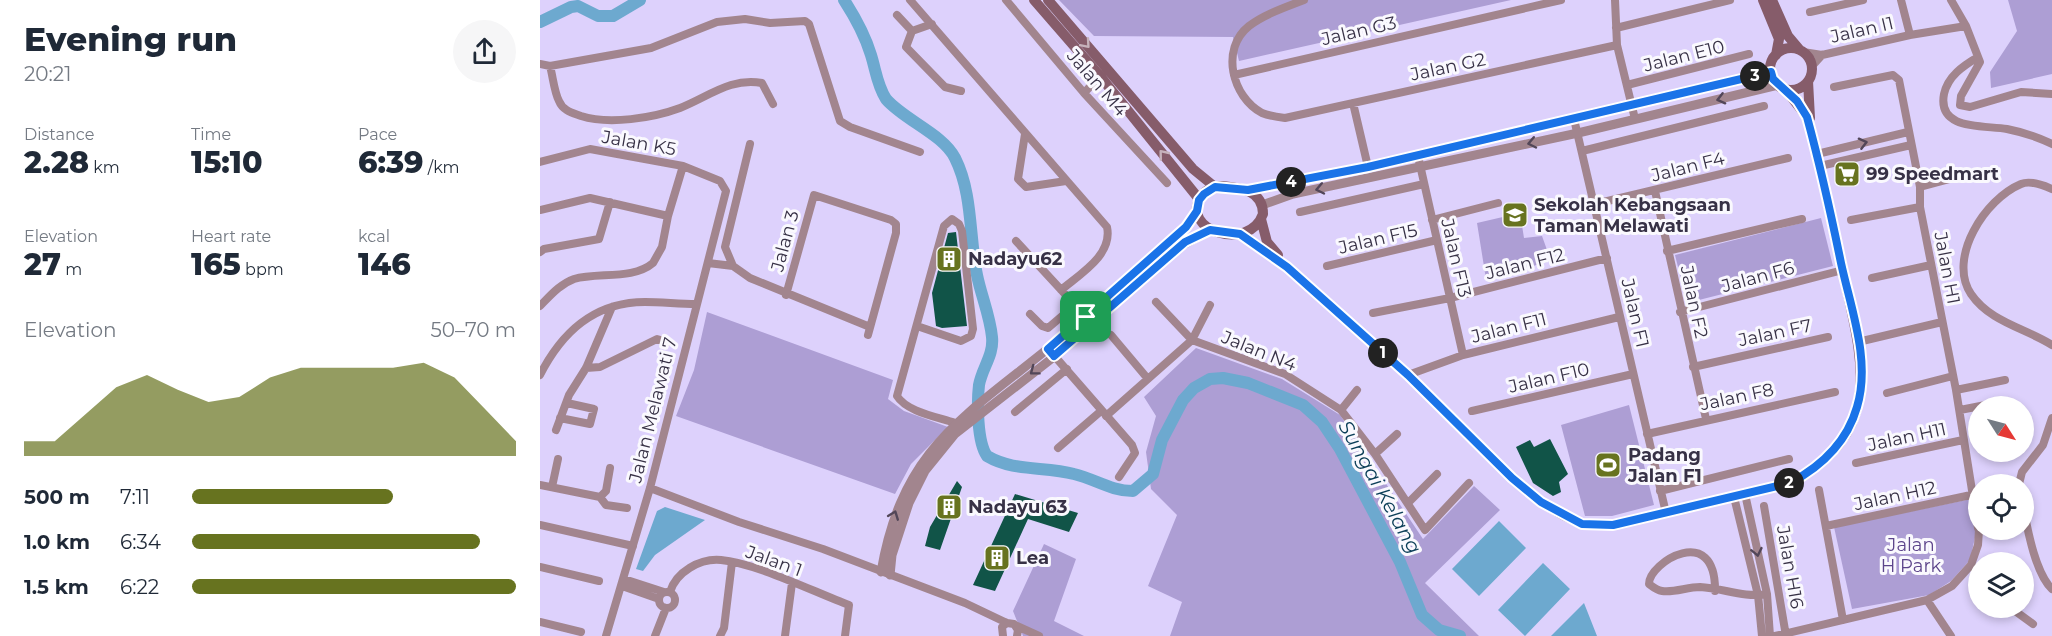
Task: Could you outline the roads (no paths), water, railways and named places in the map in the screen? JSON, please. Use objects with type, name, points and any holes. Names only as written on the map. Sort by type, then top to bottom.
[{"type":"main road","points":[[1034,0],[1193,169],[1215,187],[1248,190],[1259,199],[1267,242],[1287,267]]},
{"type":"main road","points":[[1048,0],[1199,200]]},
{"type":"main road","points":[[1763,0],[1779,39],[1776,55]]},
{"type":"main road","points":[[1772,0],[1788,36],[1812,66],[1808,81],[1808,106],[1813,139]]},
{"type":"main road","points":[[1240,234],[1287,267],[1408,375],[1512,478],[1541,502],[1563,516],[1582,524],[1613,525],[1790,483],[1811,471],[1827,457],[1848,432],[1858,405],[1863,373],[1843,270],[1807,117],[1771,72],[1771,63],[1782,50],[1791,48],[1801,50]]},
{"type":"main road","points":[[1782,87],[1797,89],[1808,81]]},
{"type":"main road","points":[[1215,187],[1199,200],[1197,211],[1199,218],[1210,230],[1240,234],[1254,229],[1261,219]]},
{"type":"street","points":[[910,0],[1107,227],[1110,239],[1101,255],[1061,290]]},
{"type":"street","name":"Jalan M4","points":[[1006,0],[1084,93],[1167,183]]},
{"type":"street","points":[[1234,75],[1234,49],[1248,27],[1274,12],[1304,0]]},
{"type":"street","name":"Jalan G3","points":[[1234,75],[1561,0]]},
{"type":"street","points":[[1615,0],[1617,45],[1635,119]]},
{"type":"street","points":[[1616,28],[1730,0]]},
{"type":"street","points":[[1810,12],[1863,0]]},
{"type":"street","name":"Jalan I1","points":[[1801,50],[1822,55],[1910,35],[1900,0]]},
{"type":"street","points":[[1951,0],[1966,26],[1980,66],[1964,91],[1959,101],[1960,105],[1970,107],[2021,92],[2052,94]]},
{"type":"street","points":[[897,15],[912,31]]},
{"type":"street","points":[[540,64],[550,66],[651,48],[717,22],[746,19],[770,23],[805,21],[809,24],[840,121],[850,128],[920,152]]},
{"type":"street","points":[[912,31],[932,24]]},
{"type":"street","points":[[1910,35],[1966,26]]},
{"type":"street","points":[[912,31],[906,47],[945,87],[960,92]]},
{"type":"street","name":"Jalan G2","points":[[1234,75],[1237,88],[1252,106],[1269,116],[1285,118],[1617,45]]},
{"type":"street","name":"Jalan E10","points":[[1627,85],[1749,54]]},
{"type":"street","name":"Jalan I1","points":[[1812,66],[1822,55]]},
{"type":"street","points":[[1978,57],[1952,77],[1943,101],[1946,112],[1958,123],[1967,126],[2010,130],[2052,144]]},
{"type":"street","points":[[550,66],[560,102],[567,111],[593,120],[615,122],[679,108],[736,82],[762,83],[773,104]]},
{"type":"street","points":[[1084,93],[1104,72]]},
{"type":"street","points":[[1248,190],[1418,156],[1771,72]]},
{"type":"street","name":"Jalan H1","points":[[1834,87],[1893,75],[1899,80],[1920,187],[1920,207],[1960,410],[1968,474]]},
{"type":"street","points":[[1262,206],[1293,194],[1782,87]]},
{"type":"street","points":[[1353,103],[1368,167]]},
{"type":"street","points":[[1582,151],[1764,106]]},
{"type":"street","name":"Jalan F1","points":[[1574,119],[1666,513]]},
{"type":"street","points":[[1817,154],[1908,132]]},
{"type":"street","points":[[1025,134],[1018,179],[1021,184],[1026,187],[1066,181]]},
{"type":"street","points":[[733,266],[725,247],[750,144]]},
{"type":"street","points":[[1820,166],[1911,145]]},
{"type":"street","name":"Jalan K5","points":[[540,162],[590,149],[683,166],[720,182],[726,191]]},
{"type":"street","name":"Jalan F13","points":[[1418,156],[1463,355]]},
{"type":"street","name":"Jalan F4","points":[[1594,204],[1788,158]]},
{"type":"street","points":[[540,306],[557,289],[573,279],[649,267],[658,257],[662,247],[668,216],[683,166]]},
{"type":"street","points":[[1920,187],[1961,176]]},
{"type":"street","points":[[2052,189],[2028,183],[2020,184],[1999,200],[1964,247],[1962,276],[1978,304],[2011,326],[2052,345]]},
{"type":"street","points":[[1300,212],[1424,184]]},
{"type":"street","name":"Jalan Melawati 7","points":[[606,636],[650,488],[726,191]]},
{"type":"street","name":"Jalan F2","points":[[1655,191],[1680,312],[1706,420]]},
{"type":"street","name":"Jalan 3","points":[[814,195],[891,220],[896,224],[896,233],[869,331],[786,295],[814,195]]},
{"type":"street","points":[[540,210],[590,198],[668,216]]},
{"type":"street","points":[[540,252],[544,249],[599,238],[610,202]]},
{"type":"street","points":[[1432,220],[1498,203]]},
{"type":"street","points":[[1851,220],[1920,207]]},
{"type":"street","points":[[1089,320],[1186,227],[1197,211]]},
{"type":"street","points":[[917,326],[961,341],[971,336],[973,329],[962,231],[960,224],[952,219],[944,226],[897,396],[902,402],[918,410],[955,423]]},
{"type":"street","points":[[1668,251],[1802,219]]},
{"type":"street","points":[[885,573],[902,520],[925,471],[955,434],[993,396],[1051,352],[1174,250],[1210,230]]},
{"type":"street","name":"Jalan F15","points":[[1327,266],[1437,240]]},
{"type":"street","points":[[1016,241],[1089,320]]},
{"type":"street","name":"Jalan F12","points":[[1374,314],[1450,298],[1607,258]]},
{"type":"street","points":[[708,263],[733,266],[750,278],[786,295]]},
{"type":"street","points":[[1872,278],[1931,264]]},
{"type":"street","name":"Jalan F6","points":[[1680,312],[1843,270]]},
{"type":"street","points":[[540,375],[561,341],[588,315],[612,307],[642,302],[696,304]]},
{"type":"street","points":[[1156,302],[1192,340]]},
{"type":"street","points":[[1030,314],[1042,326],[1048,328],[1075,305]]},
{"type":"street","name":"Jalan N4","points":[[1058,448],[1148,378],[1192,340],[1210,305]]},
{"type":"street","points":[[556,430],[569,395],[586,368],[612,307]]},
{"type":"street","name":"Jalan F11","points":[[1408,375],[1463,355],[1619,317]]},
{"type":"street","points":[[1858,342],[1942,322]]},
{"type":"street","points":[[1111,335],[1148,378]]},
{"type":"street","name":"Jalan F7","points":[[1693,367],[1828,337]]},
{"type":"street","points":[[586,368],[600,367],[657,339],[668,342]]},
{"type":"street","name":"Jalan N4","points":[[1192,340],[1285,374],[1341,410],[1375,454],[1425,530],[1469,483]]},
{"type":"street","points":[[1051,352],[1132,445],[1135,453],[1119,477]]},
{"type":"street","points":[[1015,412],[1067,369]]},
{"type":"street","name":"Jalan F10","points":[[1472,411],[1634,374]]},
{"type":"street","points":[[1887,393],[1953,376]]},
{"type":"street","points":[[1956,390],[2004,380]]},
{"type":"street","points":[[1341,410],[1357,390]]},
{"type":"street","name":"Jalan F8","points":[[1647,434],[1835,392]]},
{"type":"street","points":[[560,418],[590,424],[594,409],[567,403]]},
{"type":"street","points":[[1960,410],[1968,408]]},
{"type":"street","points":[[885,573],[887,534],[910,481],[932,448],[955,423],[976,412]]},
{"type":"street","points":[[2022,474],[2043,445],[2052,418]]},
{"type":"street","points":[[1375,454],[1397,434]]},
{"type":"street","name":"Jalan H11","points":[[1856,463],[1963,440]]},
{"type":"street","points":[[552,487],[558,459]]},
{"type":"street","points":[[1660,491],[1789,459]]},
{"type":"street","points":[[600,497],[606,491],[610,468]]},
{"type":"street","points":[[1408,503],[1437,474]]},
{"type":"street","points":[[540,485],[600,497],[606,505],[627,508]]},
{"type":"street","points":[[650,488],[965,603],[1007,623],[1018,633],[1039,636]]},
{"type":"street","points":[[1820,490],[1843,620]]},
{"type":"street","points":[[1739,496],[1767,594],[1770,636]]},
{"type":"street","points":[[1739,496],[1758,596],[1762,636]]},
{"type":"street","name":"Jalan H12","points":[[1826,526],[1968,496]]},
{"type":"street","name":"Jalan H16","points":[[1764,506],[1786,635]]},
{"type":"street","points":[[540,525],[633,546]]},
{"type":"street","points":[[2032,540],[2044,578],[2052,589]]},
{"type":"street","points":[[1715,591],[1715,580],[1710,562],[1696,551],[1659,566],[1649,579],[1649,584],[1663,591],[1701,587],[1715,591],[1758,596],[1767,594]]},
{"type":"street","name":"Jalan 1","points":[[664,595],[680,575],[693,566],[709,560],[732,562],[849,605],[845,636]]},
{"type":"street","points":[[720,636],[724,628],[732,562]]},
{"type":"street","points":[[540,567],[599,581]]},
{"type":"street","name":"Jalan H1","points":[[1775,636],[1927,600],[1952,586],[1968,568]]},
{"type":"street","points":[[623,582],[664,595],[674,595],[675,602],[670,608],[661,606],[664,595]]},
{"type":"street","points":[[785,636],[792,583]]},
{"type":"street","points":[[1927,600],[1951,636]]},
{"type":"street","points":[[655,636],[666,608]]},
{"type":"street","points":[[2025,618],[2033,624]]},
{"type":"street","points":[[540,622],[581,632]]},
{"type":"street","points":[[1003,636],[1002,627],[1007,623]]},
{"type":"water","points":[[665,507],[705,520],[655,555],[643,571],[636,569],[657,511]]},
{"type":"water","points":[[1499,521],[1526,548],[1479,596],[1452,569]]},
{"type":"water","points":[[1543,563],[1570,589],[1525,636],[1498,610]]},
{"type":"water","points":[[1584,603],[1597,636],[1551,636]]},
{"type":"waterway","name":"Sungai Kelang","points":[[540,22],[578,6],[598,16],[613,16],[640,0]]},
{"type":"waterway","name":"Sungai Kelang","points":[[844,0],[866,40],[886,99],[942,142],[955,158],[961,172],[968,201],[974,260],[992,337],[990,356],[978,392],[981,441],[987,456],[1019,467],[1063,472],[1082,476],[1117,489],[1133,491],[1153,474],[1162,440],[1183,400],[1194,388],[1210,379],[1223,378],[1248,383],[1303,405],[1322,422],[1340,449],[1400,562],[1422,615],[1439,630],[1460,636]]},
{"type":"place","name":"99 Speedmart","points":[[1847,174]]},
{"type":"place","name":"Sekolah Kebangsaan Taman Melawati","points":[[1515,215]]},
{"type":"place","name":"Nadayu62","points":[[949,259]]},
{"type":"place","name":"Padang Jalan F1","points":[[1608,465]]},
{"type":"place","name":"Nadayu 63","points":[[949,507]]},
{"type":"place","name":"Lea","points":[[997,558]]},
{"type":"park label","name":"Jalan H Park","points":[[1911,555]]}]
